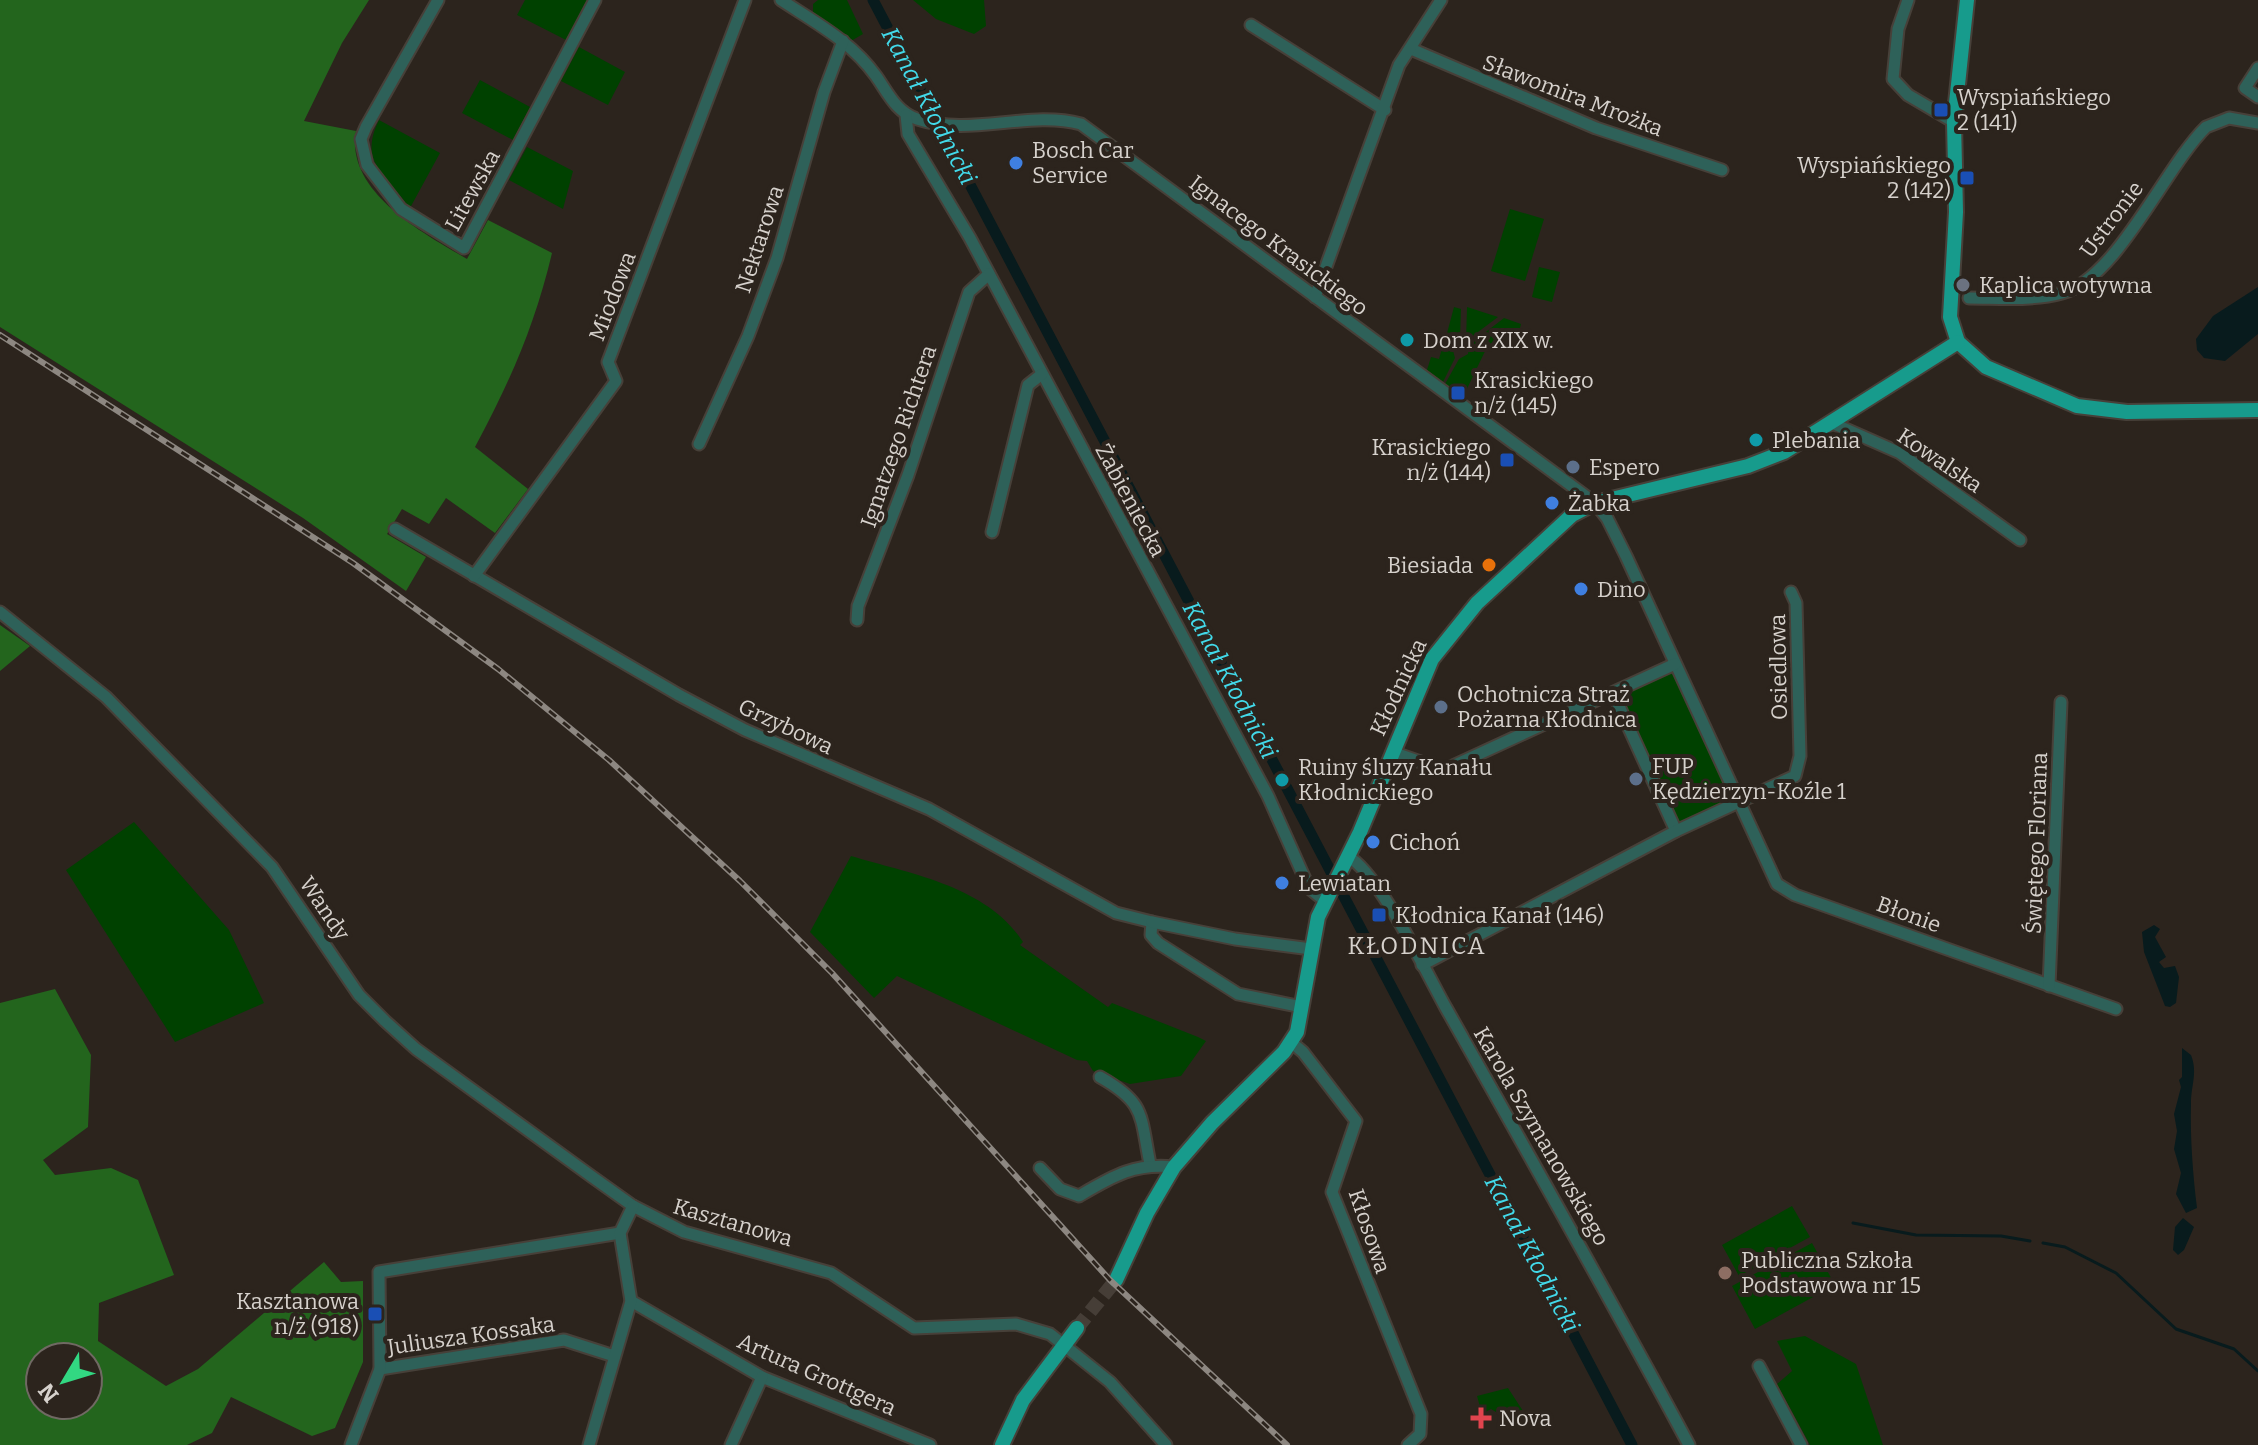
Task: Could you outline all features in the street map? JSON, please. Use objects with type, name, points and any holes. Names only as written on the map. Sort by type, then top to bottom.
[{"type":"main road","points":[[1967,0],[1954,122],[1956,212],[1950,317],[1958,342],[1986,367],[2077,406],[2159,413],[2258,410]]},
{"type":"main road","name":"Kłodnicka","points":[[1116,1280],[1147,1213],[1174,1167],[1291,1042],[1302,1007],[1311,949],[1327,898],[1423,676],[1444,640],[1547,536],[1572,515],[1595,503],[1748,466],[1798,445],[1958,342]]},
{"type":"main road","points":[[1002,1445],[1023,1400],[1077,1328]]},
{"type":"street","name":"Litewska","points":[[438,0],[366,127],[362,148],[367,165],[401,209],[464,248],[595,0]]},
{"type":"street","name":"Miodowa","points":[[474,576],[616,381],[608,362],[745,0]]},
{"type":"street","points":[[781,0],[861,56],[906,115]]},
{"type":"street","points":[[1315,297],[1399,65],[1441,0]]},
{"type":"street","points":[[1908,0],[1898,29],[1893,79],[1908,95],[1954,122]]},
{"type":"street","points":[[1251,25],[1385,110]]},
{"type":"street","name":"Nektarowa","points":[[699,444],[748,336],[777,258],[828,79],[843,41]]},
{"type":"street","name":"Sławomira Mrożka","points":[[1411,49],[1596,128],[1722,170]]},
{"type":"street","points":[[2258,68],[2245,88],[2258,97]]},
{"type":"street","name":"Ignacego Krasickiego","points":[[906,115],[959,125],[1061,119],[1081,124],[1595,503]]},
{"type":"street","name":"Żabieniecka","points":[[906,115],[908,134],[989,274],[1268,796],[1309,888],[1327,898]]},
{"type":"street","name":"Ustronie","points":[[1969,298],[2062,293],[2081,285],[2105,263],[2206,127],[2229,118],[2258,123]]},
{"type":"street","name":"Ignatzego Richtera","points":[[857,620],[858,606],[908,475],[969,292],[989,274]]},
{"type":"street","points":[[992,532],[1028,385],[1042,374]]},
{"type":"street","name":"Kowalska","points":[[1832,423],[1900,453],[2020,540]]},
{"type":"street","points":[[1392,752],[1444,770],[1675,664],[1607,518],[1595,503]]},
{"type":"street","name":"Grzybowa","points":[[395,529],[745,730],[929,809],[1116,913],[1235,939],[1311,949]]},
{"type":"street","name":"Osiedlowa","points":[[1739,801],[1795,776],[1800,756],[1796,603],[1791,592]]},
{"type":"street","name":"Wandy","points":[[0,612],[106,697],[272,867],[359,995],[385,1021],[416,1049],[633,1206]]},
{"type":"street","name":"Błonie","points":[[1675,664],[1777,884],[1795,895],[2116,1009]]},
{"type":"street","points":[[1613,693],[1676,831]]},
{"type":"street","name":"Świętego Floriana","points":[[2049,986],[2061,702]]},
{"type":"street","points":[[1422,965],[1739,801]]},
{"type":"street","name":"Karola Szymanowskiego","points":[[1347,856],[1368,873],[1422,965],[1595,1270],[1689,1445]]},
{"type":"street","points":[[1152,922],[1151,935],[1158,943],[1238,994],[1302,1007]]},
{"type":"street","name":"Kłosowa","points":[[1291,1042],[1303,1052],[1356,1121],[1332,1192],[1421,1414],[1420,1434],[1408,1445]]},
{"type":"street","points":[[1100,1077],[1125,1091],[1138,1104],[1150,1164]]},
{"type":"street","points":[[1040,1168],[1060,1189],[1079,1196],[1114,1176],[1150,1164],[1174,1167]]},
{"type":"street","points":[[589,1445],[631,1301],[620,1233],[633,1206]]},
{"type":"street","name":"Kasztanowa","points":[[633,1206],[684,1232],[831,1273],[914,1328],[1016,1324],[1050,1334],[1110,1382],[1166,1445]]},
{"type":"street","points":[[351,1445],[380,1369],[379,1272],[620,1233]]},
{"type":"street","name":"Artura Grottgera","points":[[631,1301],[762,1377],[901,1440],[930,1445]]},
{"type":"street","name":"Juliusza Kossaka","points":[[380,1369],[564,1340],[614,1356]]},
{"type":"street","points":[[1759,1366],[1801,1445]]},
{"type":"street","points":[[731,1445],[762,1377]]},
{"type":"green space","points":[[0,0],[369,0],[342,43],[304,121],[356,131],[356,153],[363,173],[375,191],[410,223],[467,259],[488,220],[552,253],[538,305],[520,353],[475,447],[528,489],[495,533],[446,498],[429,524],[402,509],[387,534],[426,557],[406,591],[303,518],[0,327]]},
{"type":"green space","points":[[525,0],[587,0],[566,40],[517,15]]},
{"type":"green space","points":[[818,0],[847,0],[863,34],[851,41],[813,14],[813,4]]},
{"type":"green space","points":[[913,0],[984,0],[986,26],[974,34],[936,19]]},
{"type":"green space","points":[[579,47],[625,72],[608,105],[561,81]]},
{"type":"green space","points":[[480,80],[530,107],[513,140],[462,113]]},
{"type":"green space","points":[[379,120],[440,153],[410,208],[384,177],[373,158],[373,134]]},
{"type":"green space","points":[[527,147],[573,171],[563,209],[509,180]]},
{"type":"green space","points":[[1510,209],[1544,219],[1525,281],[1491,271]]},
{"type":"green space","points":[[1539,267],[1560,272],[1552,302],[1532,297]]},
{"type":"green space","points":[[1454,307],[1461,309],[1460,339],[1451,343],[1455,358],[1443,382],[1427,370],[1431,357],[1439,359],[1443,345],[1436,342],[1438,335],[1446,337]]},
{"type":"green space","points":[[1467,307],[1498,317],[1466,341]]},
{"type":"green space","points":[[1504,318],[1521,324],[1514,352],[1488,345],[1463,397],[1445,384],[1459,359],[1468,354],[1469,345]]},
{"type":"green space","points":[[0,625],[30,646],[0,671]]},
{"type":"green space","points":[[1668,673],[1674,675],[1731,798],[1677,823],[1619,696]]},
{"type":"green space","points":[[134,822],[229,930],[264,1003],[175,1042],[66,870]]},
{"type":"green space","points":[[851,856],[922,876],[969,895],[1008,923],[1023,942],[1020,945],[1108,1007],[1112,1003],[1206,1041],[1181,1076],[1130,1084],[1093,1071],[1087,1061],[1077,1060],[897,976],[874,998],[810,932]]},
{"type":"green space","points":[[55,989],[91,1055],[88,1127],[43,1160],[55,1175],[111,1168],[138,1180],[174,1275],[99,1303],[98,1341],[24,1341],[24,1421],[104,1421],[104,1345],[166,1386],[198,1369],[324,1262],[341,1282],[363,1281],[363,1362],[335,1428],[312,1436],[231,1397],[212,1433],[187,1445],[0,1445],[0,1003]]},
{"type":"green space","points":[[1792,1206],[1810,1237],[1739,1276],[1722,1245]]},
{"type":"green space","points":[[1812,1243],[1835,1285],[1755,1329],[1732,1286]]},
{"type":"green space","points":[[1805,1336],[1856,1364],[1883,1445],[1810,1445],[1777,1384],[1792,1371],[1777,1341]]},
{"type":"green space","points":[[1508,1388],[1523,1411],[1520,1419],[1512,1414],[1509,1420],[1491,1409],[1482,1414],[1477,1396]]},
{"type":"shaded area","points":[[2258,287],[2258,334],[2225,361],[2204,358],[2197,350],[2196,339],[2213,316]]},
{"type":"shaded area","points":[[2154,925],[2160,929],[2155,937],[2166,957],[2159,962],[2164,968],[2175,966],[2179,977],[2176,1003],[2170,1007],[2165,1006],[2144,952],[2142,932]]},
{"type":"shaded area","points":[[2182,1048],[2191,1055],[2194,1068],[2191,1130],[2197,1208],[2186,1213],[2176,1194],[2181,1173],[2174,1149],[2177,1131],[2174,1114],[2181,1087]]},
{"type":"shaded area","points":[[2183,1218],[2194,1227],[2184,1250],[2178,1255],[2173,1250],[2175,1227]]},
{"type":"waterway","name":"Kanał Kłodnicki","points":[[873,0],[1632,1445]]},
{"type":"waterway","points":[[1853,1223],[1916,1235],[2001,1236],[2030,1241]]},
{"type":"waterway","points":[[2043,1243],[2065,1247],[2116,1273],[2176,1329],[2234,1349],[2258,1371]]},
{"type":"tunnel","points":[[1077,1328],[1116,1280]]},
{"type":"railway","points":[[0,335],[353,563],[498,669],[609,760],[740,881],[832,973],[1110,1280],[1287,1445]]},
{"type":"place","name":"Wyspiańskiego 2 (141)","points":[[1941,110]]},
{"type":"place","name":"Bosch Car Service","points":[[1016,163]]},
{"type":"place","name":"Wyspiańskiego 2 (142)","points":[[1967,178]]},
{"type":"place","name":"Kaplica wotywna","points":[[1963,285]]},
{"type":"place","name":"Dom z XIX w.","points":[[1407,340]]},
{"type":"place","name":"Krasickiego n/ż (145)","points":[[1458,393]]},
{"type":"place","name":"Plebania","points":[[1756,440]]},
{"type":"place","name":"Krasickiego n/ż (144)","points":[[1507,460]]},
{"type":"place","name":"Espero","points":[[1573,467]]},
{"type":"place","name":"Żabka","points":[[1552,503]]},
{"type":"place","name":"Biesiada","points":[[1489,565]]},
{"type":"place","name":"Dino","points":[[1581,589]]},
{"type":"place","name":"Ochotnicza Straż Pożarna Kłodnica","points":[[1441,707]]},
{"type":"place","name":"FUP Kędzierzyn-Koźle 1","points":[[1636,779]]},
{"type":"place","name":"Ruiny śluzy Kanału Kłodnickiego","points":[[1282,780]]},
{"type":"place","name":"Cichoń","points":[[1373,842]]},
{"type":"place","name":"Lewiatan","points":[[1282,883]]},
{"type":"place","name":"Kłodnica Kanał (146)","points":[[1379,915]]},
{"type":"place","name":"Publiczna Szkoła Podstawowa nr 15","points":[[1725,1273]]},
{"type":"place","name":"Kasztanowa n/ż (918)","points":[[375,1314]]},
{"type":"place","name":"Nova","points":[[1481,1418]]},
{"type":"district","name":"KŁODNICA","points":[[1417,946]]}]
